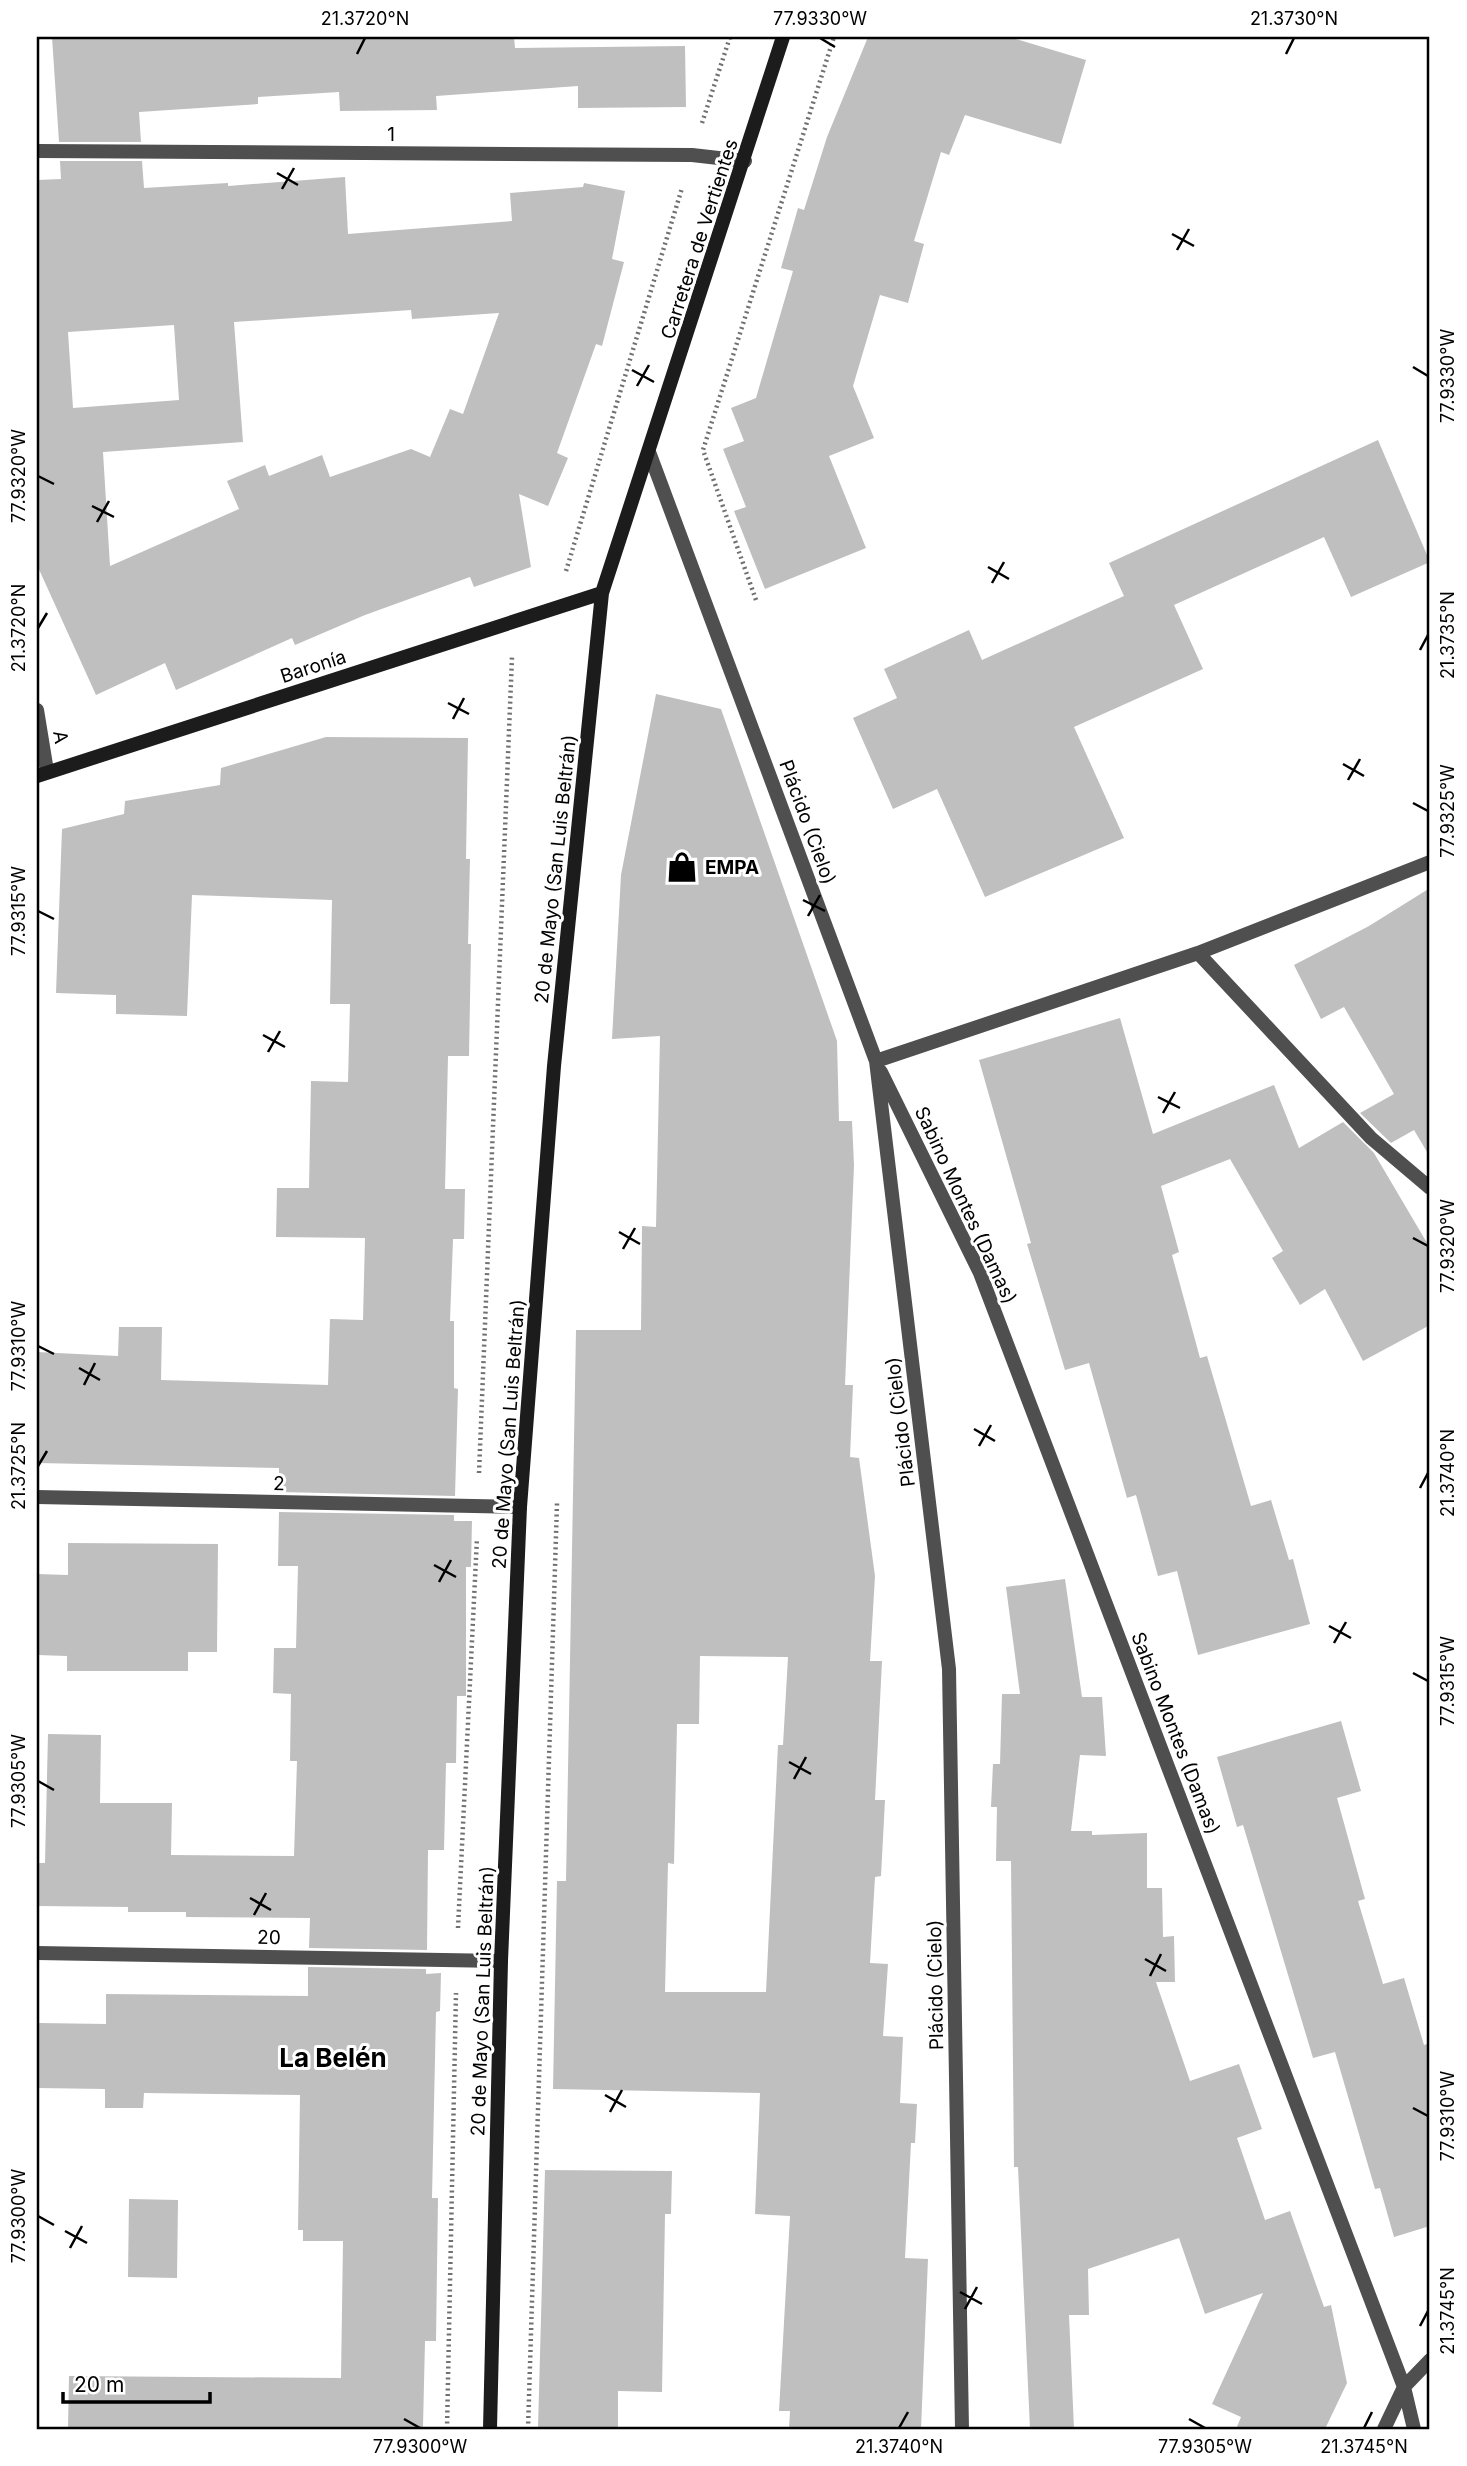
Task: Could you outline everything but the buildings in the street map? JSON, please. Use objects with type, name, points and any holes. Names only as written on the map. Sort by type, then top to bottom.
[{"type":"main road","name":"Carretera de Vertientes","points":[[649,452],[783,37]]},
{"type":"main road","name":"20 de Mayo (San Luis Beltrán)","points":[[490,2429],[501,1961],[520,1507],[554,1066],[602,593],[649,452]]},
{"type":"main road","name":"Baronía","points":[[42,774],[602,593]]},
{"type":"street","name":"1","points":[[37,150],[692,155],[745,161]]},
{"type":"street","name":"Plácido (Cielo)","points":[[649,452],[876,1061],[949,1669],[962,2429]]},
{"type":"street","name":"A","points":[[37,710],[42,774]]},
{"type":"street","points":[[876,1061],[1198,953],[1430,862]]},
{"type":"street","points":[[1198,953],[1371,1138],[1430,1188]]},
{"type":"street","name":"Sabino Montes (Damas)","points":[[876,1061],[980,1273],[1404,2387],[1414,2429]]},
{"type":"street","name":"2","points":[[37,1497],[520,1507]]},
{"type":"street","name":"20","points":[[37,1953],[501,1961]]},
{"type":"street","points":[[1384,2429],[1404,2387],[1430,2360]]},
{"type":"path","points":[[555,609],[730,37]]},
{"type":"path","points":[[756,600],[703,450],[834,37]]},
{"type":"path","points":[[528,2429],[557,1501]]},
{"type":"place","name":"EMPA","points":[[682,867]]},
{"type":"district","name":"La Belén","points":[[333,2058]]}]
